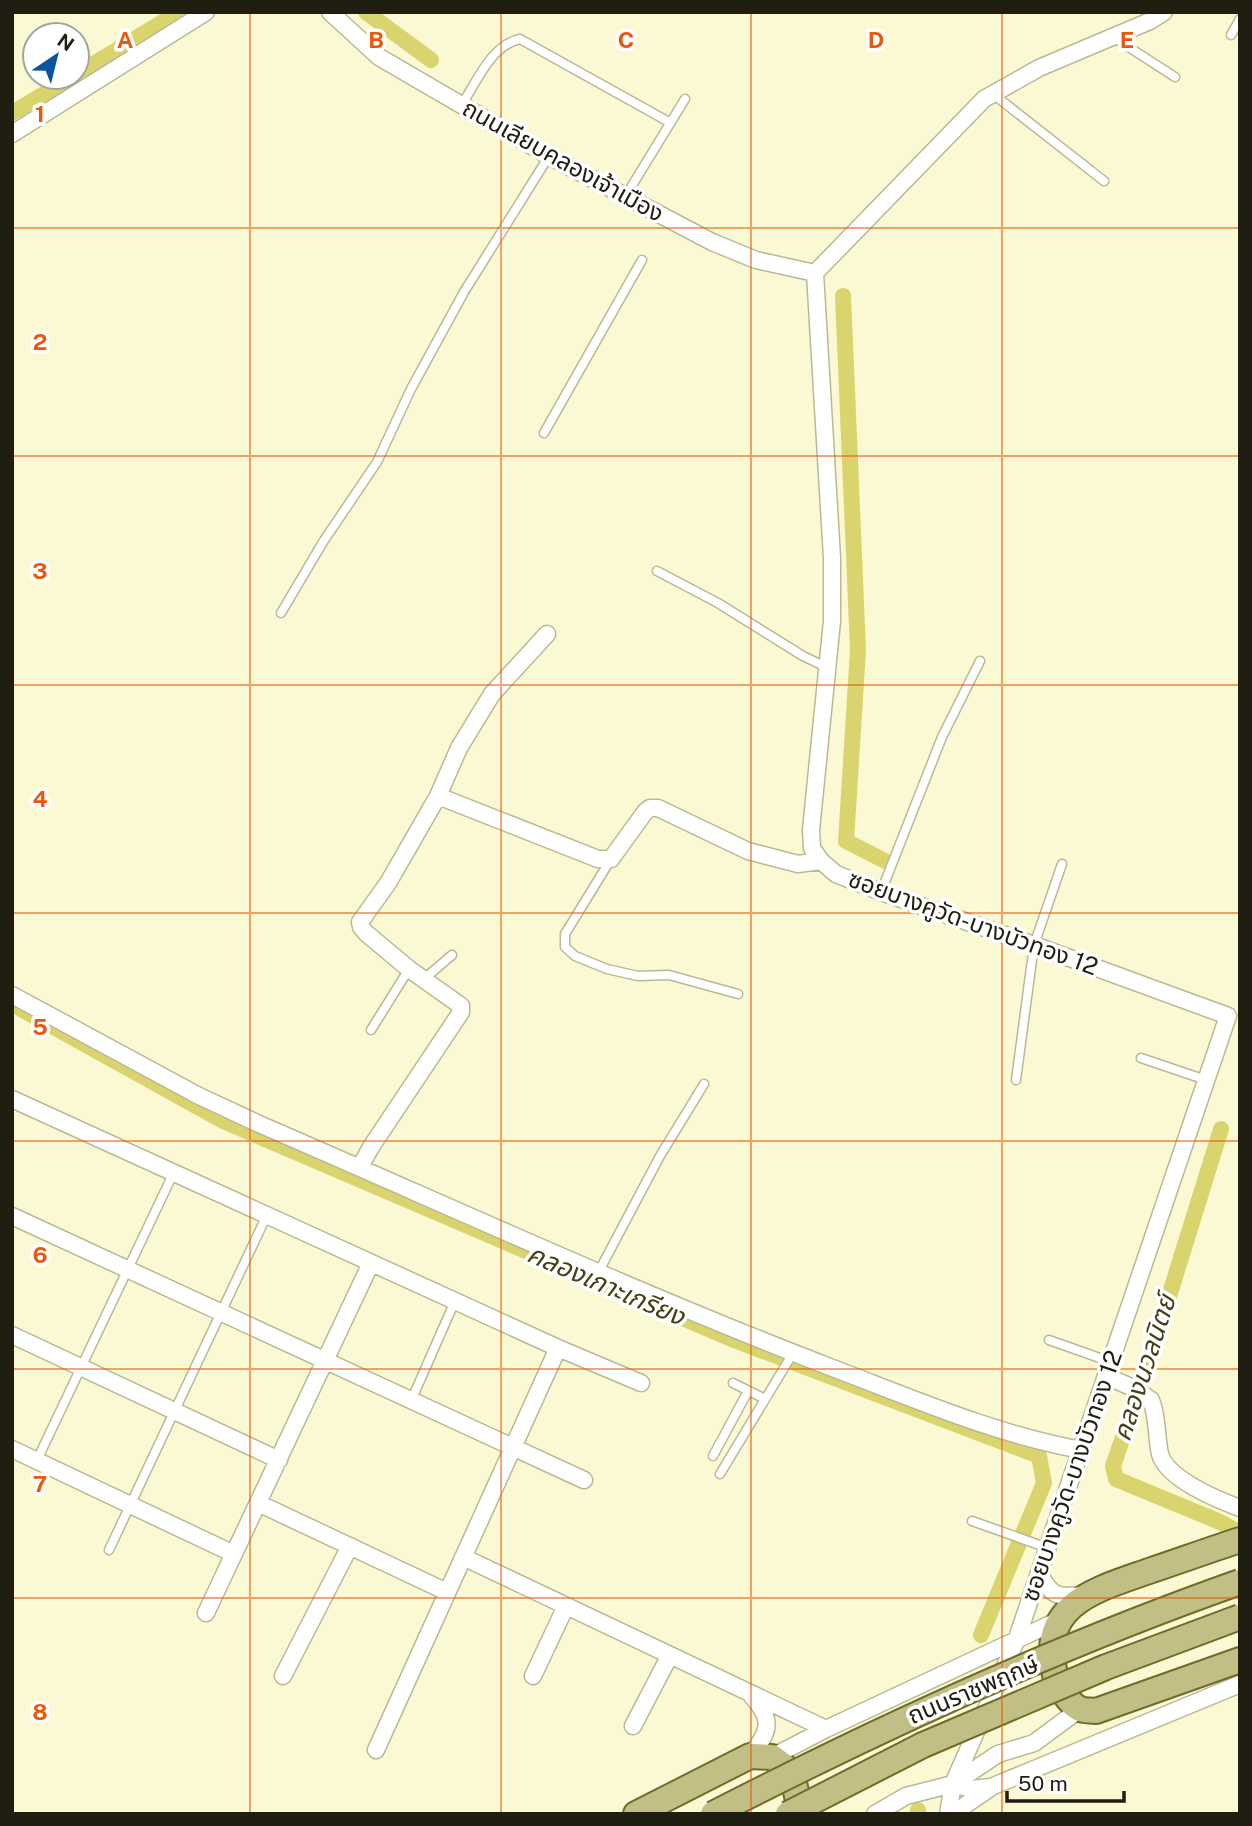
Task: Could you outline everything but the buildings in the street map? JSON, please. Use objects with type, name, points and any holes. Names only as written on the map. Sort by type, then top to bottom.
[{"type":"main road","points":[[1240,1540],[1085,1595],[1059,1620],[1052,1635],[1050,1651],[1056,1679],[1067,1697],[1080,1709],[1096,1711],[1240,1660]]},
{"type":"main road","name":"ถนนราชพฤกษ์","points":[[713,1814],[913,1716],[1161,1610],[1240,1582]]},
{"type":"main road","name":"ถนนราชพฤกษ์","points":[[788,1814],[923,1745],[1106,1667],[1240,1617]]},
{"type":"main road","points":[[636,1814],[761,1756],[784,1766],[793,1778],[801,1814]]},
{"type":"street","points":[[12,134],[206,12]]},
{"type":"street","name":"ถนนเลียบคลองเจ้าเมือง","points":[[330,12],[379,57],[625,197],[664,223],[756,260],[815,272]]},
{"type":"street","points":[[815,272],[984,99],[1039,68],[1150,21],[1164,12]]},
{"type":"street","name":"ซอยบางคูวัด-บางบัวทอง 12","points":[[815,272],[832,558],[832,621],[811,830],[812,848],[821,861],[836,874],[1234,1018],[1206,1080],[1081,1450],[1043,1546],[1039,1573],[1016,1641],[953,1784],[948,1814]]},
{"type":"street","points":[[360,1167],[461,1012],[461,1006],[409,969],[366,933],[360,922],[388,883],[439,796],[459,748],[492,694],[547,634]]},
{"type":"street","points":[[439,796],[598,859],[611,859],[645,812],[650,808],[658,808],[748,851],[798,864],[821,861]]},
{"type":"street","points":[[12,995],[199,1096],[791,1354],[982,1425],[1042,1443],[1081,1450]]},
{"type":"street","points":[[12,1118],[16,1100],[558,1348],[641,1383]]},
{"type":"street","points":[[12,1216],[584,1480]]},
{"type":"street","points":[[206,1613],[372,1263]]},
{"type":"street","points":[[12,1335],[279,1460]]},
{"type":"street","points":[[376,1750],[558,1348]]},
{"type":"street","points":[[1108,1369],[1148,1397],[1153,1405],[1161,1456],[1165,1464],[1210,1497],[1240,1508]]},
{"type":"street","points":[[12,1448],[234,1554]]},
{"type":"street","points":[[258,1503],[447,1592]]},
{"type":"street","points":[[283,1675],[349,1546]]},
{"type":"street","points":[[463,1557],[827,1729]]},
{"type":"street","points":[[1039,1573],[1054,1595],[1085,1595]]},
{"type":"street","points":[[533,1676],[566,1606]]},
{"type":"street","points":[[761,1756],[827,1729],[1059,1620]]},
{"type":"street","points":[[633,1726],[670,1655]]},
{"type":"street","points":[[959,1814],[964,1806],[991,1787],[1240,1684]]},
{"type":"street","points":[[747,1692],[763,1709],[768,1723],[761,1756]]},
{"type":"street","points":[[875,1814],[906,1796],[953,1784],[998,1754],[1034,1743],[1080,1709]]},
{"type":"street","points":[[977,1729],[986,1746],[998,1754]]},
{"type":"street","points":[[953,1784],[971,1789],[991,1787]]},
{"type":"lane","points":[[1231,35],[1240,19]]},
{"type":"lane","points":[[1113,37],[1175,77]]},
{"type":"lane","points":[[461,106],[499,50],[509,41],[520,40],[669,122]]},
{"type":"lane","points":[[993,94],[1104,181]]},
{"type":"lane","points":[[625,197],[685,99]]},
{"type":"lane","points":[[281,613],[323,542],[377,463],[411,389],[464,292],[549,156]]},
{"type":"lane","points":[[544,433],[642,260]]},
{"type":"lane","points":[[657,571],[718,603],[803,656],[829,668]]},
{"type":"lane","points":[[881,892],[942,737],[980,661]]},
{"type":"lane","points":[[611,859],[565,934],[565,947],[575,956],[607,969],[638,976],[669,975],[738,994]]},
{"type":"lane","points":[[1016,1080],[1034,945],[1062,864]]},
{"type":"lane","points":[[424,979],[452,956]]},
{"type":"lane","points":[[371,1030],[409,969]]},
{"type":"lane","points":[[1141,1058],[1206,1080]]},
{"type":"lane","points":[[599,1271],[660,1157],[704,1084]]},
{"type":"lane","points":[[37,1460],[174,1172]]},
{"type":"lane","points":[[109,1550],[267,1215]]},
{"type":"lane","points":[[411,1401],[455,1301]]},
{"type":"lane","points":[[1049,1340],[1108,1369]]},
{"type":"lane","points":[[720,1474],[791,1354]]},
{"type":"lane","points":[[733,1383],[765,1399]]},
{"type":"lane","points":[[713,1456],[748,1391]]},
{"type":"lane","points":[[972,1521],[1043,1546]]},
{"type":"waterway","points":[[91,65],[179,12]]},
{"type":"waterway","points":[[366,12],[431,60]]},
{"type":"waterway","points":[[12,113],[49,91]]},
{"type":"waterway","points":[[843,296],[858,650],[846,841],[885,861]]},
{"type":"waterway","name":"คลองเกาะเกรียง","points":[[14,1005],[223,1121],[729,1338],[1039,1456],[1044,1483],[981,1635]]},
{"type":"waterway","name":"คลองนวลนิตย์","points":[[1221,1129],[1148,1364],[1113,1466],[1116,1479],[1240,1533]]},
{"type":"waterway","name":"คลองเกาะเกรียง","points":[[917,1814],[918,1810]]}]
